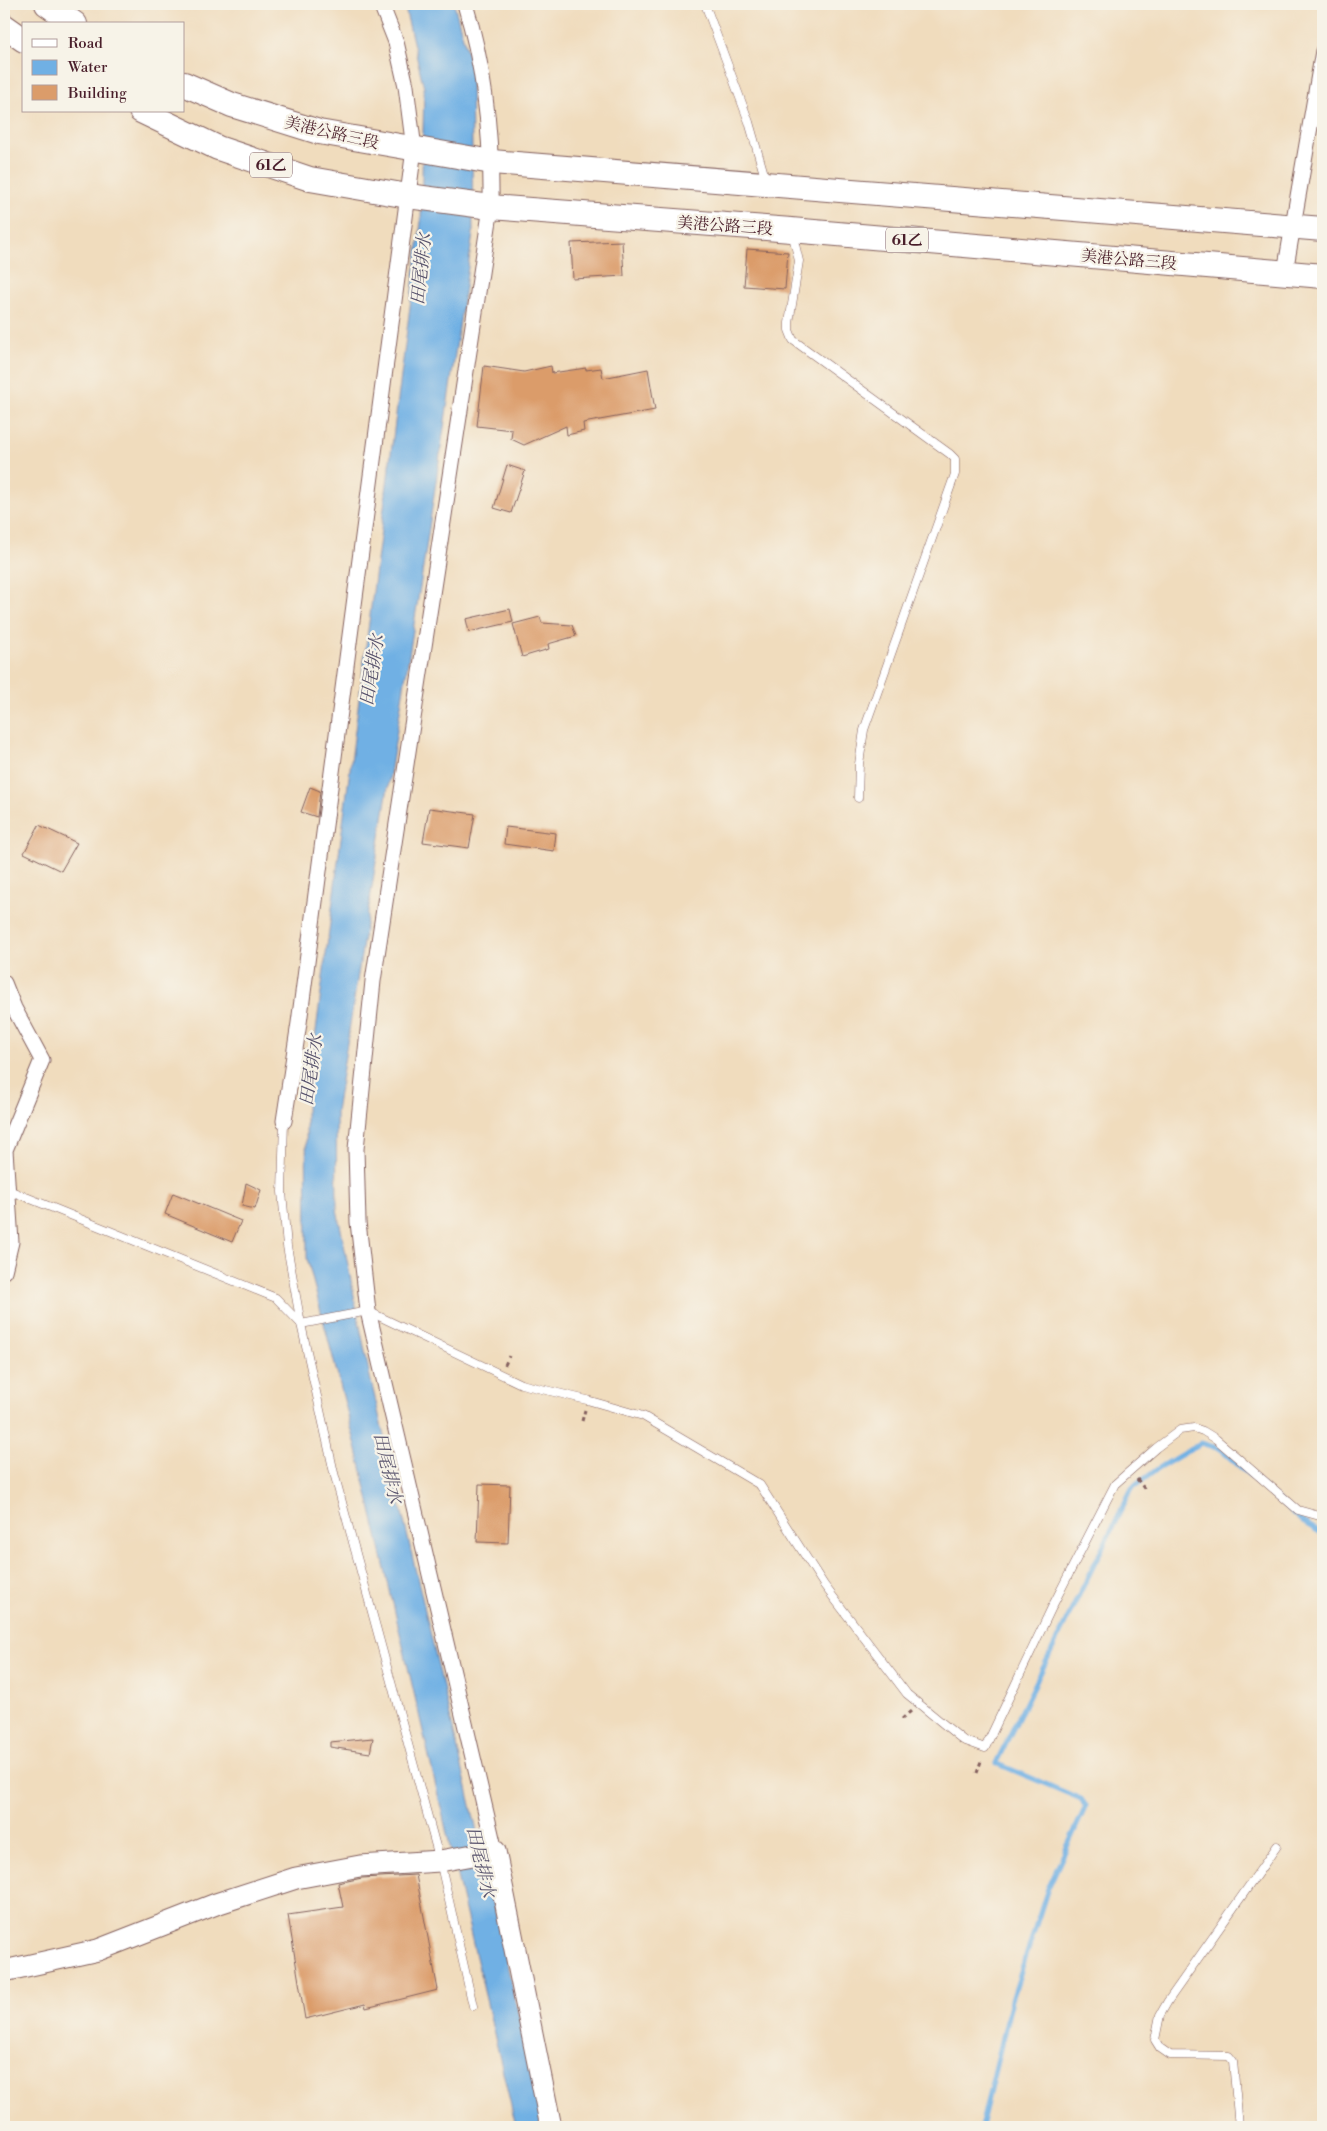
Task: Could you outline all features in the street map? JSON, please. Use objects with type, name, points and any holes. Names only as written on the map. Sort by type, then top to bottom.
[{"type":"main road","points":[[47,4],[72,22]]},
{"type":"main road","points":[[4,26],[22,39]]},
{"type":"main road","name":"美港公路三段","points":[[185,84],[232,105],[319,132],[492,162],[1323,229]]},
{"type":"main road","name":"美港公路三段","points":[[143,112],[218,148],[310,178],[408,196],[491,207],[791,230],[1323,276]]},
{"type":"street","points":[[284,1121],[299,1023],[414,149],[406,86],[396,42],[382,4]]},
{"type":"street","points":[[465,4],[481,70],[492,162],[491,207],[373,981],[356,1150],[358,1222],[368,1311],[495,1851],[551,2127]]},
{"type":"street","points":[[1285,272],[1323,51]]},
{"type":"street","points":[[4,983],[14,1008],[42,1060],[5,1150],[10,1242],[4,1271]]},
{"type":"street","points":[[4,1971],[98,1950],[216,1904],[296,1878],[360,1866],[440,1861],[495,1851]]},
{"type":"lane","points":[[705,4],[749,122],[767,183]]},
{"type":"lane","points":[[791,230],[799,261],[789,323],[789,330],[793,340],[950,454],[954,459],[954,474],[864,730],[859,764],[858,798]]},
{"type":"lane","points":[[284,1121],[282,1192],[287,1246],[301,1324],[334,1473],[440,1861],[473,2006]]},
{"type":"lane","points":[[6,1189],[276,1298],[301,1324]]},
{"type":"lane","points":[[301,1324],[368,1311],[521,1384],[643,1416],[760,1484],[824,1585],[907,1694],[963,1740],[985,1748],[1053,1605],[1115,1484],[1180,1430],[1194,1428],[1203,1431],[1216,1439],[1298,1510],[1323,1516]]},
{"type":"lane","points":[[1239,2127],[1233,2061],[1229,2056],[1170,2055],[1160,2048],[1155,2040],[1160,2015],[1168,2001],[1277,1846]]},
{"type":"water","name":"田尾排水","points":[[404,4],[454,4],[471,67],[473,234],[423,568],[336,1112],[337,1209],[370,1377],[470,1801],[544,2127],[516,2127],[356,1446],[307,1258],[306,1108],[421,222],[424,88]]},
{"type":"building","points":[[622,241],[624,276],[573,279],[571,243]]},
{"type":"building","points":[[747,249],[788,252],[785,289],[744,286]]},
{"type":"building","points":[[484,366],[524,372],[551,366],[552,373],[586,368],[586,370],[601,368],[603,378],[648,369],[655,410],[583,423],[584,431],[567,435],[566,426],[524,445],[511,439],[512,430],[477,426]]},
{"type":"building","points":[[507,465],[525,471],[511,513],[494,508]]},
{"type":"building","points":[[510,609],[513,622],[469,632],[466,619]]},
{"type":"building","points":[[540,617],[542,623],[572,625],[576,636],[548,644],[549,649],[522,657],[513,624]]},
{"type":"building","points":[[310,787],[320,791],[317,817],[301,812]]},
{"type":"building","points":[[429,808],[475,814],[469,848],[423,842]]},
{"type":"building","points":[[39,825],[77,843],[61,871],[24,853]]},
{"type":"building","points":[[506,827],[556,833],[554,851],[504,844]]},
{"type":"building","points":[[246,1183],[261,1190],[255,1209],[242,1206]]},
{"type":"building","points":[[173,1193],[241,1221],[232,1242],[165,1214]]},
{"type":"building","points":[[479,1484],[510,1485],[508,1543],[477,1542]]},
{"type":"building","points":[[373,1738],[370,1753],[330,1747],[330,1742]]},
{"type":"building","points":[[416,1875],[438,1990],[366,2008],[365,2004],[305,2019],[288,1915],[343,1907],[338,1883],[362,1878]]},
{"type":"waterway","points":[[981,2127],[1012,2000],[1048,1888],[1086,1806],[1081,1799],[996,1763],[1132,1488],[1159,1468],[1201,1443],[1220,1449],[1303,1522],[1323,1534]]}]
